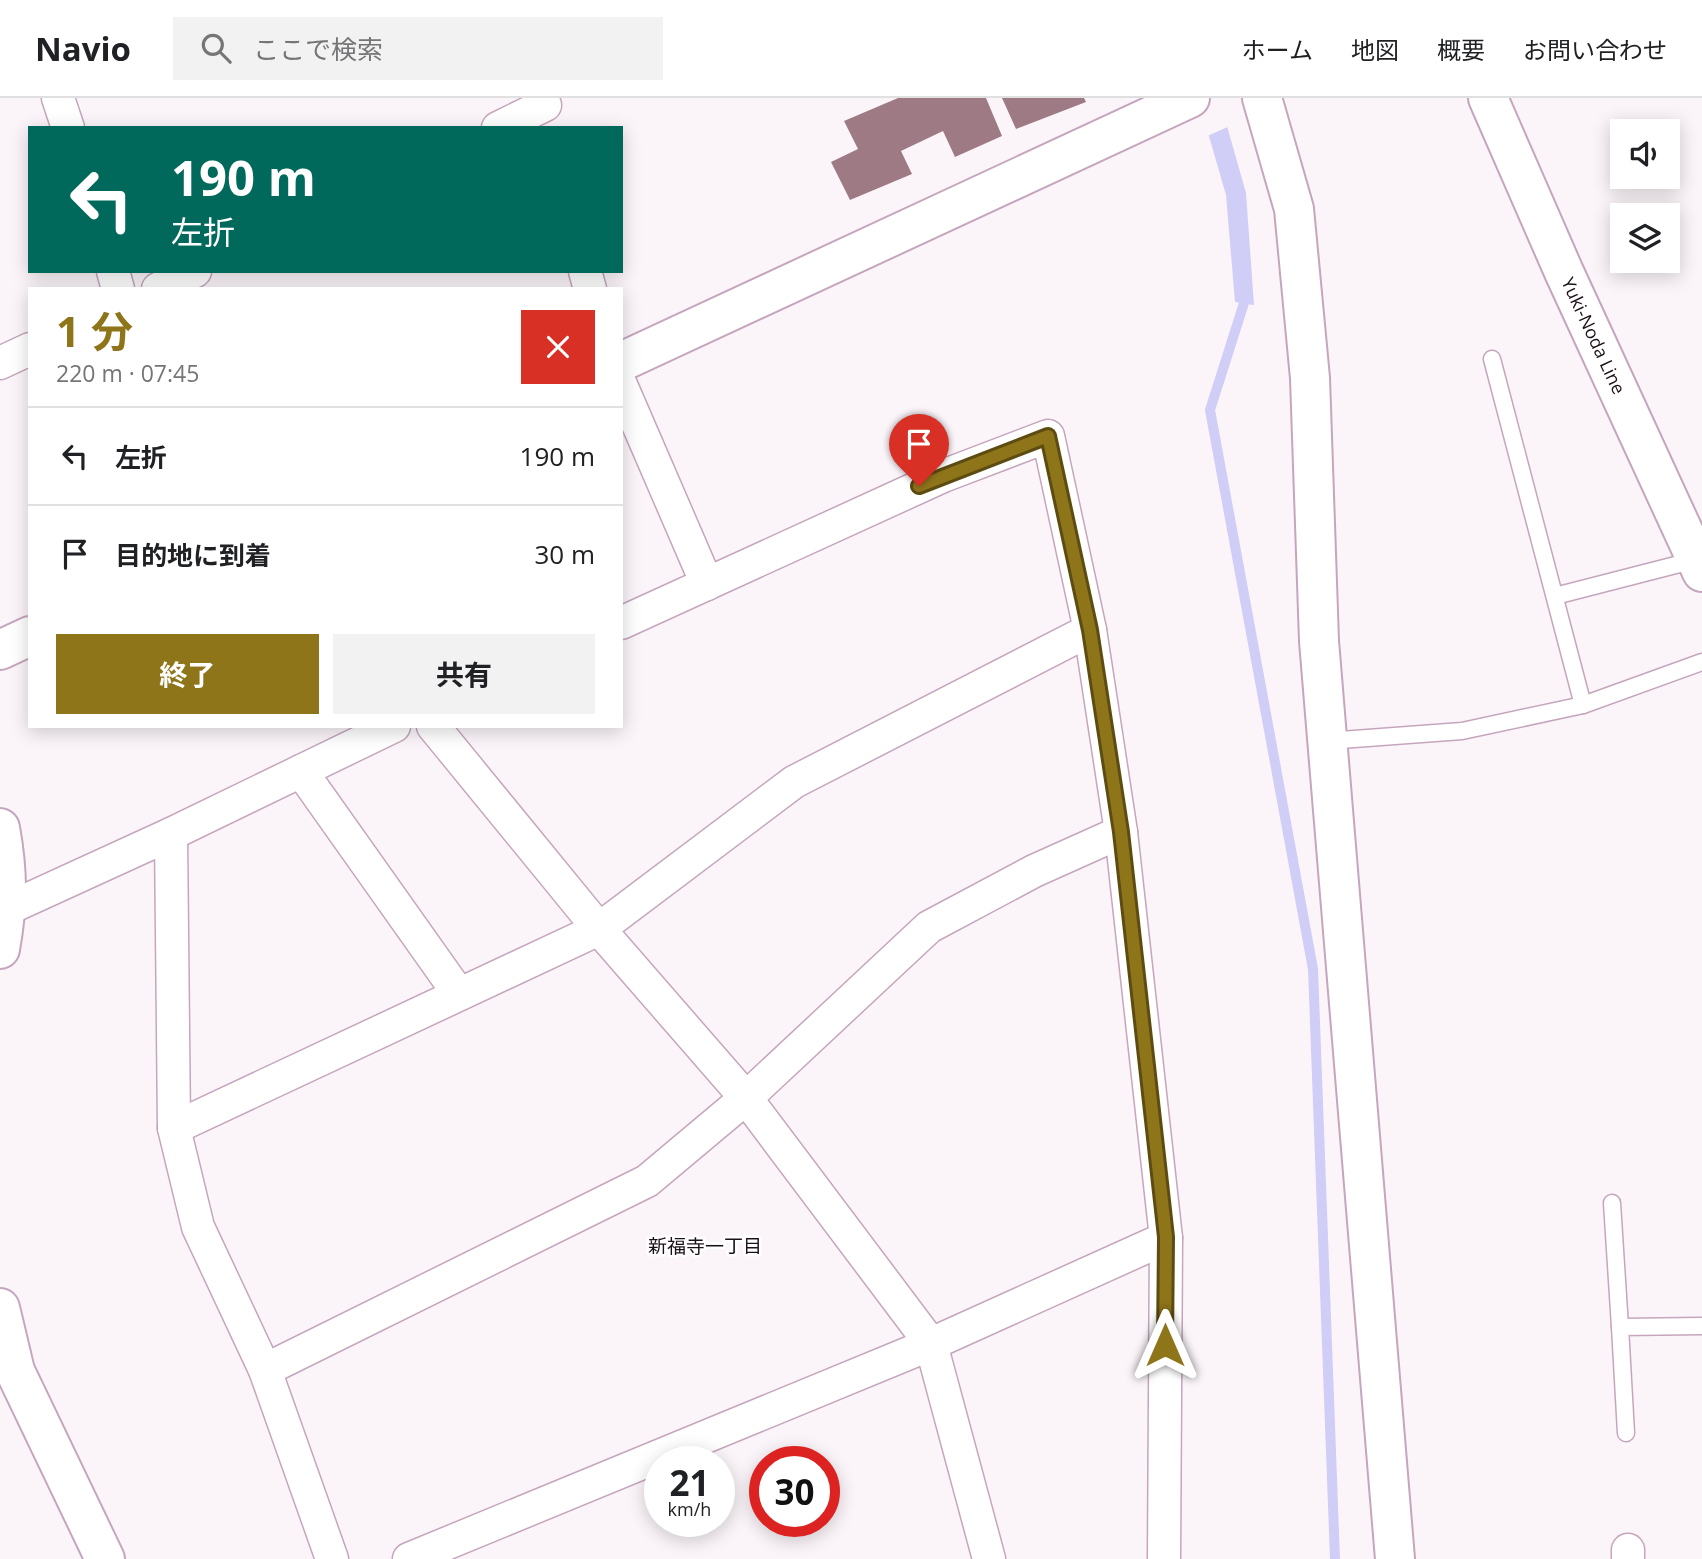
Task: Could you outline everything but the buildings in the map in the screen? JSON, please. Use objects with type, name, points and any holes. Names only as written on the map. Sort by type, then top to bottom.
[{"type":"street","points":[[58,98],[67,126]]},
{"type":"street","points":[[1262,98],[1294,209],[1310,378],[1319,641],[1395,1559]]},
{"type":"street","name":"Yuki-Noda Line","points":[[1488,98],[1564,272],[1699,566]]},
{"type":"street","points":[[623,361],[1183,101]]},
{"type":"street","points":[[503,126],[546,110]]},
{"type":"street","points":[[162,287],[191,273]]},
{"type":"street","points":[[0,363],[28,350]]},
{"type":"street","points":[[623,390],[707,584]]},
{"type":"street","points":[[623,622],[943,476],[1048,436],[1090,630],[1121,832],[1166,1237],[1164,1559]]},
{"type":"street","points":[[174,1128],[598,929],[794,782],[1090,630]]},
{"type":"street","points":[[0,650],[28,637]]},
{"type":"street","points":[[7,909],[171,834],[390,728]]},
{"type":"street","points":[[435,728],[598,929],[746,1098],[931,1344],[989,1559]]},
{"type":"street","points":[[302,771],[459,995]]},
{"type":"street","points":[[0,828],[5,855],[7,909],[0,948]]},
{"type":"street","points":[[265,1370],[647,1181],[746,1098],[929,927],[1034,871],[1121,832]]},
{"type":"street","points":[[171,834],[174,1128],[198,1227],[265,1370],[332,1559]]},
{"type":"street","points":[[410,1559],[931,1344],[1166,1237]]},
{"type":"street","points":[[0,1308],[8,1372],[105,1559]]},
{"type":"lane","points":[[1492,359],[1583,705]]},
{"type":"lane","points":[[1555,596],[1699,566]]},
{"type":"lane","points":[[1327,741],[1462,731],[1583,705],[1702,662]]},
{"type":"lane","points":[[1612,1203],[1626,1433]]},
{"type":"lane","points":[[1620,1327],[1702,1326]]},
{"type":"water","points":[[1198,98],[1219,98],[1246,193],[1254,305],[1235,302],[1226,195]]},
{"type":"pier","points":[[1194,98],[1223,98],[1230,126],[1205,137]]},
{"type":"waterway","points":[[1243,290],[1244,303],[1210,410],[1313,969],[1335,1559]]},
{"type":"district","name":"新福寺一丁目","points":[[705,1246]]},
{"type":"route","points":[[919,486],[1048,436],[1090,630],[1121,832],[1166,1237],[1165,1345]]}]
